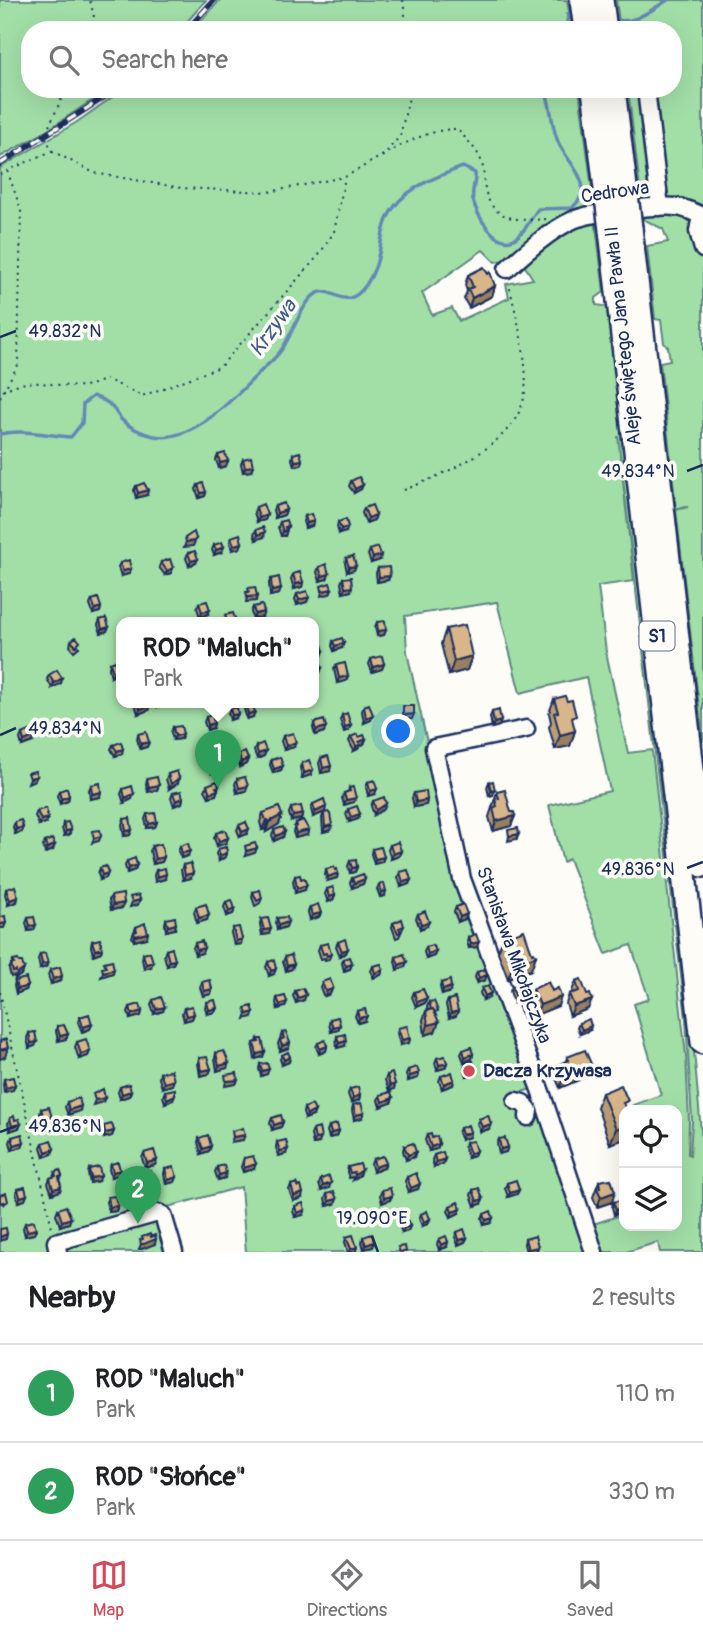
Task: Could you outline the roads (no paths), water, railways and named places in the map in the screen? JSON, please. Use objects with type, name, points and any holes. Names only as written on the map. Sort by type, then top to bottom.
[{"type":"highway","points":[[582,0],[585,21]]},
{"type":"highway","points":[[601,0],[604,21]]},
{"type":"highway","name":"Aleje świętego Jana Pawła II","points":[[596,98],[620,229],[703,865]]},
{"type":"highway","name":"Aleje świętego Jana Pawła II","points":[[614,98],[620,229],[703,1042]]},
{"type":"street","points":[[647,98],[660,206]]},
{"type":"street","name":"Cedrowa","points":[[507,269],[526,252],[572,220],[660,206],[678,207],[702,216]]},
{"type":"street","points":[[702,216],[698,231],[703,249]]},
{"type":"street","name":"Stanisława Mikołajczyka","points":[[526,729],[434,748],[463,879],[547,1111],[594,1252]]},
{"type":"street","points":[[524,1109],[547,1111]]},
{"type":"street","points":[[56,1244],[158,1213],[163,1215],[174,1252]]},
{"type":"waterway","name":"Krzywa","points":[[613,19],[635,19],[668,0]]},
{"type":"waterway","name":"Krzywa","points":[[567,21],[568,14],[576,9]]},
{"type":"waterway","name":"Krzywa","points":[[0,434],[26,432],[71,437],[82,423],[83,404],[93,396],[108,403],[128,425],[150,435],[169,436],[198,425],[226,405],[277,355],[311,298],[325,292],[343,298],[358,294],[374,270],[390,213],[397,203],[416,187],[440,176],[463,167],[475,173],[473,197],[478,214],[494,235],[507,241],[521,233],[538,209],[572,208],[579,200],[582,183],[556,137],[548,98]]},
{"type":"railway","points":[[195,21],[214,0]]},
{"type":"railway","points":[[0,164],[103,98]]},
{"type":"place","name":"ROD \"Maluch\"","points":[[218,788]]},
{"type":"place","name":"Dacza Krzywasa","points":[[469,1071]]},
{"type":"place","name":"ROD \"Słońce\"","points":[[138,1224]]}]
